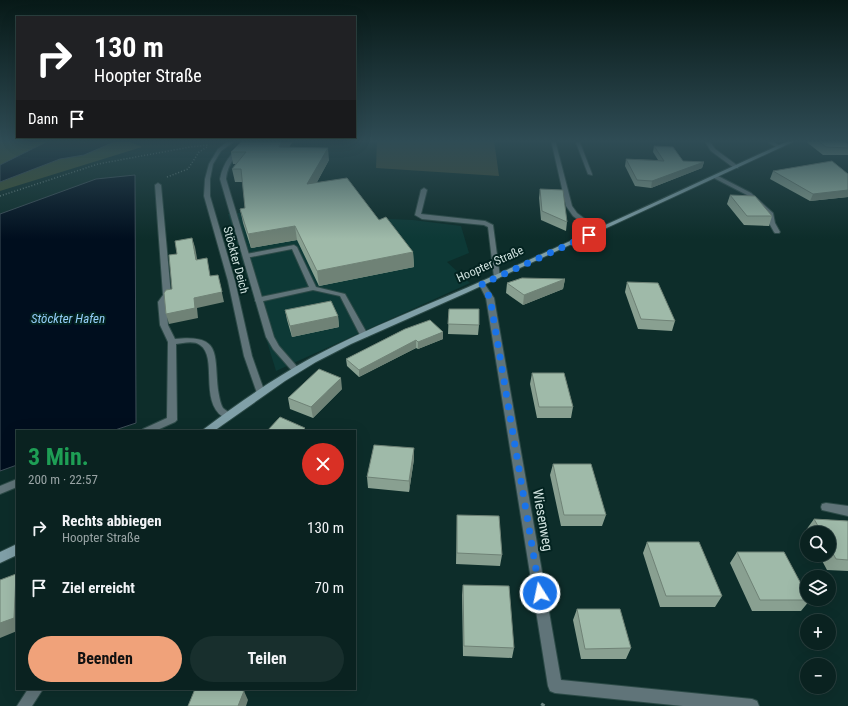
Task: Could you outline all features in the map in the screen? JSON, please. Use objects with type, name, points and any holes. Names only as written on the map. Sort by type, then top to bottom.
[{"type":"street","name":"Stöckter Deich","points":[[208,173],[206,181],[207,196],[234,292],[247,355],[261,393]]},
{"type":"street","points":[[224,173],[223,179],[270,337],[276,347],[296,370]]},
{"type":"street","points":[[561,173],[569,206],[573,214],[587,223],[601,229]]},
{"type":"street","name":"Hoopter Straße","points":[[208,430],[296,370],[364,335],[482,284],[724,173]]},
{"type":"street","points":[[716,177],[749,194],[771,214],[772,223],[777,232]]},
{"type":"street","points":[[148,430],[172,420],[172,342],[164,325],[162,302],[167,295],[158,185]]},
{"type":"street","points":[[424,190],[418,215],[422,217],[485,222],[491,226],[497,277]]},
{"type":"street","points":[[246,256],[294,247],[313,288]]},
{"type":"street","name":"Wiesenweg","points":[[482,284],[490,298],[555,686],[752,706]]},
{"type":"street","points":[[259,300],[313,288],[343,295],[364,335]]},
{"type":"street","points":[[172,342],[184,339],[194,340],[206,344],[210,351],[214,392],[219,409],[228,416]]},
{"type":"street","points":[[0,490],[16,483]]},
{"type":"street","points":[[826,507],[848,511]]},
{"type":"street","points":[[0,558],[16,550]]},
{"type":"street","points":[[24,706],[35,690]]},
{"type":"path","points":[[0,196],[71,173]]},
{"type":"path","points":[[158,185],[161,180],[179,173]]},
{"type":"shaded area","points":[[275,210],[367,218],[413,220],[461,226],[469,253],[447,262],[470,283],[276,371],[228,214]]},
{"type":"green space","points":[[24,173],[58,173],[0,191],[0,182]]},
{"type":"green space","points":[[452,173],[499,173],[499,176]]},
{"type":"water","points":[[0,173],[24,173],[0,182]]},
{"type":"water","name":"Stöckter Hafen","points":[[135,175],[136,423],[115,430],[16,430],[16,465],[0,471],[0,214],[96,179]]},
{"type":"building","points":[[241,173],[313,173],[307,184],[347,178],[379,220],[386,217],[413,252],[317,271],[295,226],[248,234],[240,209],[245,208]]},
{"type":"building","points":[[633,173],[674,173],[652,181],[637,180]]},
{"type":"building","points":[[776,173],[848,174],[848,190],[813,194]]},
{"type":"building","points":[[540,189],[563,190],[567,222],[542,211]]},
{"type":"building","points":[[730,195],[755,196],[772,216],[747,216]]},
{"type":"building","points":[[192,238],[196,260],[207,258],[210,276],[218,275],[222,292],[194,298],[195,308],[166,314],[164,293],[166,290],[172,289],[169,255],[177,254],[175,241]]},
{"type":"building","points":[[522,278],[565,279],[524,295],[507,283]]},
{"type":"building","points":[[627,282],[658,283],[675,321],[641,319]]},
{"type":"building","points":[[331,301],[338,316],[290,326],[285,310]]},
{"type":"building","points":[[449,309],[479,309],[479,325],[448,324]]},
{"type":"building","points":[[430,320],[443,332],[418,342],[416,340],[359,370],[346,359],[405,329]]},
{"type":"building","points":[[319,369],[341,378],[311,407],[288,398]]},
{"type":"building","points":[[532,373],[564,373],[573,407],[539,407]]},
{"type":"building","points":[[280,417],[305,428],[303,430],[268,430]]},
{"type":"building","points":[[374,445],[414,448],[409,481],[367,477]]},
{"type":"building","points":[[553,464],[591,464],[606,515],[564,515]]},
{"type":"building","points":[[457,515],[499,516],[502,555],[457,553]]},
{"type":"building","points":[[814,519],[848,521],[848,560],[836,559],[836,526],[818,526]]},
{"type":"building","points":[[647,542],[699,542],[722,596],[666,596]]},
{"type":"building","points":[[737,552],[784,552],[800,582],[800,600],[760,600]]},
{"type":"building","points":[[16,574],[14,618],[0,623],[0,580]]},
{"type":"building","points":[[463,585],[509,586],[514,648],[464,646]]},
{"type":"building","points":[[577,609],[620,609],[631,648],[585,649]]},
{"type":"building","points":[[195,690],[244,691],[238,706],[188,706]]},
{"type":"route","points":[[540,593],[490,298],[482,284],[589,235]]}]
